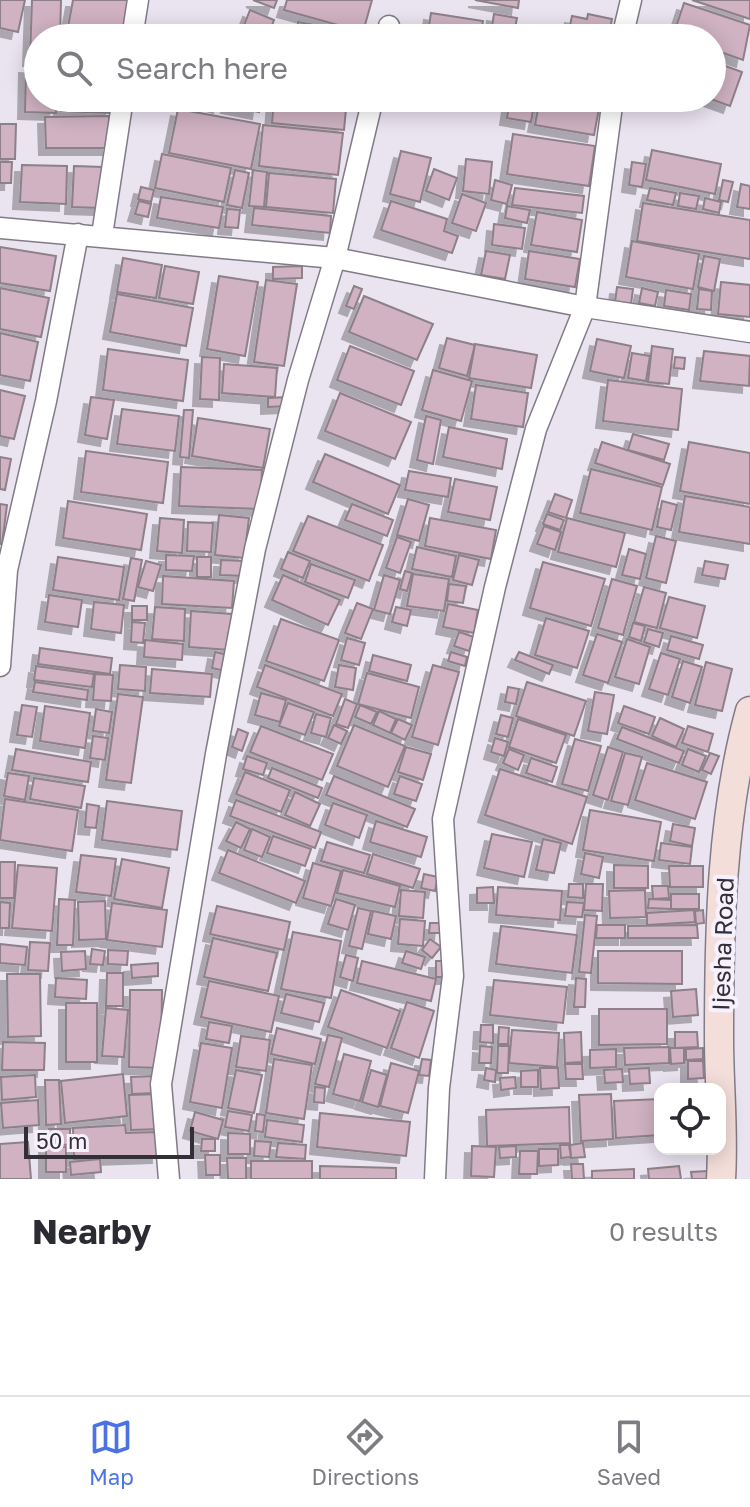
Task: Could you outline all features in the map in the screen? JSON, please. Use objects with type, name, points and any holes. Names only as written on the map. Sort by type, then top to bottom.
[{"type":"main road","name":"Ijesha Road","points":[[721,1179],[720,938],[727,843],[741,744],[750,711]]},
{"type":"street","points":[[134,24],[138,0]]},
{"type":"street","points":[[625,24],[631,0]]},
{"type":"street","points":[[102,235],[121,112]]},
{"type":"street","points":[[169,1179],[161,1084],[216,754],[255,549],[298,380],[335,258],[370,112]]},
{"type":"street","points":[[435,1179],[439,1088],[453,976],[443,819],[495,587],[536,429],[585,307],[611,112]]},
{"type":"street","points":[[0,228],[335,258],[585,307],[750,332]]},
{"type":"street","points":[[0,666],[7,570],[46,401],[78,234]]},
{"type":"building","points":[[0,0],[25,0],[18,32],[0,28]]},
{"type":"building","points":[[32,0],[61,0],[60,24],[31,24]]},
{"type":"building","points":[[73,0],[130,0],[126,24],[69,24]]},
{"type":"building","points":[[253,0],[277,0],[274,8]]},
{"type":"building","points":[[287,0],[372,0],[365,24],[334,24],[284,10]]},
{"type":"building","points":[[475,0],[519,0],[518,8]]},
{"type":"building","points":[[692,0],[750,0],[750,19]]},
{"type":"building","points":[[684,3],[750,25],[743,60],[726,54],[726,24],[677,24]]},
{"type":"building","points":[[250,10],[274,20],[272,24],[244,24]]},
{"type":"building","points":[[431,13],[483,21],[482,24],[429,24]]},
{"type":"building","points":[[494,14],[517,18],[516,24],[492,24]]},
{"type":"building","points":[[588,14],[612,19],[611,24],[570,24],[572,16],[587,19]]},
{"type":"building","points":[[726,66],[742,72],[730,106],[726,105]]},
{"type":"building","points":[[177,112],[194,112],[260,124],[251,169],[169,153]]},
{"type":"building","points":[[273,112],[346,112],[344,130],[272,123]]},
{"type":"building","points":[[508,112],[533,112],[531,122],[507,118]]},
{"type":"building","points":[[537,112],[598,112],[594,135],[535,125]]},
{"type":"building","points":[[109,116],[109,148],[46,148],[45,117]]},
{"type":"building","points":[[0,124],[16,124],[15,159],[0,159]]},
{"type":"building","points":[[263,125],[343,133],[338,175],[259,166]]},
{"type":"building","points":[[513,134],[595,146],[589,186],[507,174]]},
{"type":"building","points":[[652,150],[721,164],[715,194],[646,180]]},
{"type":"building","points":[[401,151],[431,158],[420,202],[390,194]]},
{"type":"building","points":[[162,154],[231,168],[224,202],[155,188]]},
{"type":"building","points":[[466,159],[492,162],[489,194],[463,191]]},
{"type":"building","points":[[0,162],[12,162],[11,183],[0,183]]},
{"type":"building","points":[[632,162],[646,164],[642,187],[629,185]]},
{"type":"building","points":[[22,165],[67,166],[66,204],[20,202]]},
{"type":"building","points":[[74,166],[103,167],[101,208],[72,207]]},
{"type":"building","points":[[434,169],[457,178],[449,200],[426,191]]},
{"type":"building","points":[[235,170],[249,173],[242,208],[227,205]]},
{"type":"building","points":[[253,170],[267,172],[264,207],[249,206]]},
{"type":"building","points":[[269,173],[336,179],[333,213],[266,207]]},
{"type":"building","points":[[495,180],[512,185],[507,204],[491,200]]},
{"type":"building","points":[[723,180],[733,182],[728,202],[719,200]]},
{"type":"building","points":[[741,184],[750,186],[750,209],[737,207]]},
{"type":"building","points":[[141,187],[154,190],[151,202],[138,199]]},
{"type":"building","points":[[515,188],[584,196],[582,213],[512,205]]},
{"type":"building","points":[[650,188],[676,193],[673,205],[647,200]]},
{"type":"building","points":[[680,193],[699,196],[696,209],[678,206]]},
{"type":"building","points":[[462,194],[486,203],[476,231],[452,223]]},
{"type":"building","points":[[161,197],[223,207],[219,228],[157,218]]},
{"type":"building","points":[[705,198],[721,202],[719,213],[703,209]]},
{"type":"building","points":[[139,201],[151,204],[148,217],[135,214]]},
{"type":"building","points":[[391,201],[447,219],[444,231],[458,236],[452,253],[381,230]]},
{"type":"building","points":[[643,203],[750,220],[750,259],[637,241]]},
{"type":"building","points":[[507,206],[530,210],[527,223],[505,218]]},
{"type":"building","points":[[254,208],[331,216],[330,233],[252,225]]},
{"type":"building","points":[[227,209],[240,210],[238,228],[225,227]]},
{"type":"building","points":[[537,212],[582,220],[577,252],[531,245]]},
{"type":"building","points":[[494,224],[525,228],[522,249],[492,245]]},
{"type":"building","points":[[632,241],[699,254],[693,289],[626,277]]},
{"type":"building","points":[[0,247],[56,256],[50,291],[0,283]]},
{"type":"building","points":[[486,251],[510,255],[505,279],[481,275]]},
{"type":"building","points":[[529,251],[580,259],[575,287],[525,279]]},
{"type":"building","points":[[704,256],[720,259],[714,291],[698,287]]},
{"type":"building","points":[[123,258],[162,265],[156,298],[117,292]]},
{"type":"building","points":[[165,266],[199,272],[193,304],[159,298]]},
{"type":"building","points":[[302,266],[302,278],[273,279],[273,267]]},
{"type":"building","points":[[219,276],[258,282],[245,356],[207,349]]},
{"type":"building","points":[[266,280],[297,284],[284,366],[254,362]]},
{"type":"building","points":[[721,282],[750,285],[750,317],[718,314]]},
{"type":"building","points":[[354,286],[362,289],[354,309],[346,306]]},
{"type":"building","points":[[617,287],[633,289],[631,304],[615,302]]},
{"type":"building","points":[[0,288],[49,298],[41,337],[0,329]]},
{"type":"building","points":[[642,288],[658,292],[655,306],[639,303]]},
{"type":"building","points":[[699,289],[712,291],[711,310],[697,309]]},
{"type":"building","points":[[666,290],[691,294],[689,310],[664,306]]},
{"type":"building","points":[[117,294],[193,308],[186,346],[110,332]]},
{"type":"building","points":[[364,296],[433,324],[417,360],[349,332]]},
{"type":"building","points":[[0,333],[38,342],[30,381],[0,375]]},
{"type":"building","points":[[447,338],[475,345],[467,376],[439,368]]},
{"type":"building","points":[[597,339],[631,346],[624,378],[590,371]]},
{"type":"building","points":[[475,344],[537,355],[531,388],[469,378]]},
{"type":"building","points":[[350,346],[414,371],[401,405],[337,380]]},
{"type":"building","points":[[652,346],[673,349],[669,384],[648,382]]},
{"type":"building","points":[[108,349],[188,360],[183,401],[103,390]]},
{"type":"building","points":[[704,351],[750,356],[749,386],[700,381]]},
{"type":"building","points":[[632,353],[650,356],[646,381],[628,378]]},
{"type":"building","points":[[202,357],[220,358],[219,400],[200,399]]},
{"type":"building","points":[[675,357],[685,358],[684,369],[674,368]]},
{"type":"building","points":[[224,364],[277,368],[275,397],[222,393]]},
{"type":"building","points":[[433,370],[472,381],[461,421],[422,410]]},
{"type":"building","points":[[608,380],[682,389],[678,430],[603,421]]},
{"type":"building","points":[[476,385],[528,393],[523,427],[471,419]]},
{"type":"building","points":[[0,390],[25,396],[14,439],[0,436]]},
{"type":"building","points":[[340,393],[411,422],[395,459],[325,431]]},
{"type":"building","points":[[91,397],[114,400],[107,439],[85,435]]},
{"type":"building","points":[[288,397],[288,406],[268,407],[268,398]]},
{"type":"building","points":[[122,409],[179,416],[175,451],[117,444]]},
{"type":"building","points":[[184,410],[193,410],[189,458],[180,457]]},
{"type":"building","points":[[426,416],[441,420],[433,464],[417,460]]},
{"type":"building","points":[[198,418],[270,429],[263,468],[192,456]]},
{"type":"building","points":[[449,427],[507,439],[502,469],[443,457]]},
{"type":"building","points":[[633,434],[669,444],[664,460],[628,450]]},
{"type":"building","points":[[602,442],[670,464],[663,485],[595,463]]},
{"type":"building","points":[[689,442],[750,453],[750,504],[680,491]]},
{"type":"building","points":[[86,451],[168,462],[163,503],[81,492]]},
{"type":"building","points":[[325,454],[400,485],[388,514],[313,482]]},
{"type":"building","points":[[0,457],[11,459],[5,490],[0,489]]},
{"type":"building","points":[[181,467],[262,470],[260,509],[179,506]]},
{"type":"building","points":[[591,469],[662,487],[652,530],[580,513]]},
{"type":"building","points":[[409,471],[451,478],[448,497],[405,490]]},
{"type":"building","points":[[455,479],[497,487],[490,520],[448,512]]},
{"type":"building","points":[[555,494],[572,500],[566,518],[548,512]]},
{"type":"building","points":[[685,496],[750,507],[750,544],[679,532]]},
{"type":"building","points":[[408,499],[429,505],[419,541],[397,535]]},
{"type":"building","points":[[68,501],[147,514],[141,550],[63,538]]},
{"type":"building","points":[[662,501],[677,505],[671,530],[657,527]]},
{"type":"building","points":[[0,504],[7,505],[2,544],[0,544]]},
{"type":"building","points":[[352,504],[393,520],[387,536],[345,520]]},
{"type":"building","points":[[547,514],[564,520],[560,530],[543,524]]},
{"type":"building","points":[[219,515],[249,518],[244,558],[215,555]]},
{"type":"building","points":[[308,516],[383,545],[369,581],[293,551]]},
{"type":"building","points":[[160,518],[184,520],[182,553],[157,551]]},
{"type":"building","points":[[430,518],[496,530],[491,559],[425,546]]},
{"type":"building","points":[[567,518],[625,533],[616,567],[558,552]]},
{"type":"building","points":[[188,522],[213,523],[211,552],[187,551]]},
{"type":"building","points":[[544,526],[561,532],[555,550],[537,544]]},
{"type":"building","points":[[656,536],[676,541],[666,583],[646,578]]},
{"type":"building","points":[[397,537],[411,542],[400,573],[386,568]]},
{"type":"building","points":[[417,547],[456,556],[452,577],[412,569]]},
{"type":"building","points":[[629,549],[646,554],[640,579],[622,575]]},
{"type":"building","points":[[288,552],[310,561],[303,578],[281,569]]},
{"type":"building","points":[[166,555],[194,556],[192,571],[166,570]]},
{"type":"building","points":[[459,555],[479,560],[472,585],[453,580]]},
{"type":"building","points":[[58,557],[124,567],[119,600],[53,590]]},
{"type":"building","points":[[197,557],[211,557],[211,577],[197,577]]},
{"type":"building","points":[[131,558],[142,560],[134,601],[123,599]]},
{"type":"building","points":[[221,560],[245,561],[245,576],[220,575]]},
{"type":"building","points":[[146,561],[161,565],[153,591],[138,587]]},
{"type":"building","points":[[705,561],[728,565],[725,579],[702,575]]},
{"type":"building","points":[[543,562],[605,579],[591,626],[530,608]]},
{"type":"building","points":[[311,564],[355,580],[348,598],[305,582]]},
{"type":"building","points":[[405,571],[412,573],[407,591],[400,589]]},
{"type":"building","points":[[413,574],[449,579],[444,611],[407,606]]},
{"type":"building","points":[[283,575],[340,600],[328,625],[272,600]]},
{"type":"building","points":[[384,575],[400,580],[390,614],[374,610]]},
{"type":"building","points":[[163,576],[234,581],[232,608],[162,604]]},
{"type":"building","points":[[612,579],[637,586],[623,635],[598,628]]},
{"type":"building","points":[[449,584],[466,586],[463,603],[447,601]]},
{"type":"building","points":[[644,587],[666,593],[657,628],[634,622]]},
{"type":"building","points":[[49,595],[82,600],[78,627],[45,622]]},
{"type":"building","points":[[669,597],[705,606],[697,638],[660,628]]},
{"type":"building","points":[[94,602],[124,605],[121,633],[91,629]]},
{"type":"building","points":[[357,603],[373,609],[361,639],[345,633]]},
{"type":"building","points":[[448,604],[478,610],[474,633],[443,627]]},
{"type":"building","points":[[132,606],[147,606],[147,620],[132,620]]},
{"type":"building","points":[[155,607],[185,609],[184,641],[152,639]]},
{"type":"building","points":[[396,607],[411,610],[407,626],[392,622]]},
{"type":"building","points":[[191,611],[232,614],[230,650],[189,647]]},
{"type":"building","points":[[546,618],[589,631],[577,668],[535,655]]},
{"type":"building","points":[[281,619],[339,640],[324,681],[266,661]]},
{"type":"building","points":[[132,622],[145,623],[143,643],[131,642]]},
{"type":"building","points":[[633,623],[645,626],[641,641],[629,637]]},
{"type":"building","points":[[648,629],[663,633],[659,647],[644,642]]},
{"type":"building","points":[[459,632],[474,637],[469,651],[454,646]]},
{"type":"building","points":[[597,634],[622,642],[608,683],[583,675]]},
{"type":"building","points":[[671,636],[703,645],[699,659],[667,650]]},
{"type":"building","points":[[347,638],[365,643],[359,665],[341,660]]},
{"type":"building","points":[[627,639],[650,647],[639,684],[615,677]]},
{"type":"building","points":[[145,640],[183,644],[182,660],[144,657]]},
{"type":"building","points":[[40,648],[112,658],[110,674],[38,664]]},
{"type":"building","points":[[215,652],[228,655],[225,671],[212,668]]},
{"type":"building","points":[[451,652],[467,657],[465,666],[448,661]]},
{"type":"building","points":[[519,652],[553,665],[549,674],[515,660]]},
{"type":"building","points":[[661,653],[680,659],[668,695],[649,689]]},
{"type":"building","points":[[373,655],[411,665],[407,681],[369,671]]},
{"type":"building","points":[[683,661],[702,667],[690,703],[672,697]]},
{"type":"building","points":[[706,662],[732,669],[722,711],[695,705]]},
{"type":"building","points":[[120,665],[146,667],[145,691],[118,689]]},
{"type":"building","points":[[265,665],[342,694],[333,716],[257,687]]},
{"type":"building","points":[[339,665],[356,668],[353,690],[335,687]]},
{"type":"building","points":[[433,665],[459,672],[438,745],[412,737]]},
{"type":"building","points":[[36,666],[94,674],[92,687],[34,680]]},
{"type":"building","points":[[152,669],[212,674],[210,697],[150,693]]},
{"type":"building","points":[[367,673],[419,687],[411,718],[358,704]]},
{"type":"building","points":[[95,674],[113,675],[111,701],[93,700]]},
{"type":"building","points":[[35,682],[88,690],[87,700],[33,692]]},
{"type":"building","points":[[527,682],[586,701],[574,736],[516,716]]},
{"type":"building","points":[[508,687],[519,689],[516,704],[505,702]]},
{"type":"building","points":[[595,692],[614,695],[607,734],[588,731]]},
{"type":"building","points":[[261,693],[286,700],[280,722],[255,715]]},
{"type":"building","points":[[118,694],[143,697],[131,783],[106,780]]},
{"type":"building","points":[[345,699],[357,704],[348,728],[336,724]]},
{"type":"building","points":[[288,703],[314,712],[305,735],[279,726]]},
{"type":"building","points":[[22,705],[37,707],[32,737],[17,735]]},
{"type":"building","points":[[360,705],[377,712],[371,724],[355,717]]},
{"type":"building","points":[[45,706],[90,713],[85,748],[40,741]]},
{"type":"building","points":[[624,706],[655,717],[649,734],[618,723]]},
{"type":"building","points":[[96,709],[112,712],[109,733],[93,731]]},
{"type":"building","points":[[379,711],[396,719],[390,733],[373,725]]},
{"type":"building","points":[[316,714],[331,718],[326,737],[311,733]]},
{"type":"building","points":[[501,715],[513,718],[508,737],[496,734]]},
{"type":"building","points":[[660,718],[684,729],[676,747],[652,736]]},
{"type":"building","points":[[398,719],[412,725],[405,740],[391,733]]},
{"type":"building","points":[[518,719],[566,735],[556,763],[509,747]]},
{"type":"building","points":[[334,725],[347,731],[341,744],[328,738]]},
{"type":"building","points":[[354,725],[405,746],[388,787],[337,766]]},
{"type":"building","points":[[261,726],[333,754],[322,780],[250,752]]},
{"type":"building","points":[[688,726],[713,734],[708,752],[682,743]]},
{"type":"building","points":[[622,727],[684,751],[679,763],[617,739]]},
{"type":"building","points":[[238,729],[248,733],[242,751],[232,747]]},
{"type":"building","points":[[93,736],[108,738],[105,760],[90,758]]},
{"type":"building","points":[[495,738],[508,742],[504,756],[491,752]]},
{"type":"building","points":[[575,739],[601,746],[588,791],[562,784]]},
{"type":"building","points":[[406,747],[431,754],[423,780],[398,772]]},
{"type":"building","points":[[608,747],[623,752],[608,800],[593,795]]},
{"type":"building","points":[[16,749],[91,762],[88,782],[12,770]]},
{"type":"building","points":[[509,749],[524,755],[518,770],[503,763]]},
{"type":"building","points":[[688,749],[706,756],[699,772],[682,765]]},
{"type":"building","points":[[625,753],[642,757],[628,805],[611,801]]},
{"type":"building","points":[[710,753],[719,756],[711,774],[702,770]]},
{"type":"building","points":[[247,756],[267,763],[263,775],[243,769]]},
{"type":"building","points":[[531,758],[557,767],[552,782],[526,773]]},
{"type":"building","points":[[647,763],[707,782],[695,819],[635,800]]},
{"type":"building","points":[[272,768],[322,788],[318,798],[268,778]]},
{"type":"building","points":[[500,769],[587,797],[572,844],[485,815]]},
{"type":"building","points":[[245,772],[290,790],[281,812],[236,794]]},
{"type":"building","points":[[8,773],[29,776],[25,800],[4,796]]},
{"type":"building","points":[[334,776],[415,809],[407,827],[326,795]]},
{"type":"building","points":[[400,776],[422,784],[416,801],[394,794]]},
{"type":"building","points":[[34,778],[85,786],[81,808],[30,799]]},
{"type":"building","points":[[295,792],[320,804],[310,826],[285,815]]},
{"type":"building","points":[[5,799],[78,810],[72,851],[0,840]]},
{"type":"building","points":[[236,800],[321,832],[315,848],[230,816]]},
{"type":"building","points":[[107,801],[182,811],[177,850],[102,840]]},
{"type":"building","points":[[333,803],[367,815],[359,838],[325,825]]},
{"type":"building","points":[[87,804],[99,806],[96,828],[85,827]]},
{"type":"building","points":[[590,810],[661,822],[654,861],[583,850]]},
{"type":"building","points":[[376,821],[427,837],[421,857],[370,842]]},
{"type":"building","points":[[236,822],[250,829],[241,848],[226,841]]},
{"type":"building","points":[[673,824],[695,828],[692,846],[670,841]]},
{"type":"building","points":[[252,829],[270,837],[262,857],[244,850]]},
{"type":"building","points":[[492,834],[532,842],[524,877],[484,868]]},
{"type":"building","points":[[273,836],[311,849],[305,866],[267,853]]},
{"type":"building","points":[[543,839],[561,843],[554,873],[536,870]]},
{"type":"building","points":[[327,842],[370,855],[364,873],[321,861]]},
{"type":"building","points":[[661,843],[692,847],[690,864],[659,860]]},
{"type":"building","points":[[228,850],[305,881],[296,903],[219,873]]},
{"type":"building","points":[[585,853],[603,857],[599,878],[581,874]]},
{"type":"building","points":[[373,854],[420,869],[413,888],[367,874]]},
{"type":"building","points":[[81,855],[116,859],[111,896],[76,892]]},
{"type":"building","points":[[122,859],[169,868],[162,908],[114,899]]},
{"type":"building","points":[[0,862],[15,862],[14,898],[0,898]]},
{"type":"building","points":[[313,863],[341,871],[331,906],[303,898]]},
{"type":"building","points":[[18,865],[57,868],[52,931],[12,928]]},
{"type":"building","points":[[614,865],[648,866],[648,888],[614,888]]},
{"type":"building","points":[[669,866],[703,866],[703,887],[670,887]]},
{"type":"building","points":[[343,870],[400,886],[395,907],[337,893]]},
{"type":"building","points":[[424,874],[438,877],[435,891],[421,888]]},
{"type":"building","points":[[569,884],[583,884],[583,898],[568,897]]},
{"type":"building","points":[[586,884],[603,884],[602,911],[584,910]]},
{"type":"building","points":[[652,886],[668,886],[669,898],[653,899]]},
{"type":"building","points":[[493,887],[494,903],[477,903],[477,888]]},
{"type":"building","points":[[498,887],[562,891],[560,920],[496,915]]},
{"type":"building","points":[[401,890],[425,892],[423,918],[399,916]]},
{"type":"building","points":[[645,890],[646,917],[610,918],[609,891]]},
{"type":"building","points":[[671,894],[699,894],[699,909],[671,909]]},
{"type":"building","points":[[59,899],[75,900],[73,945],[57,945]]},
{"type":"building","points":[[336,899],[355,905],[348,930],[328,924]]},
{"type":"building","points":[[649,899],[671,900],[671,909],[648,908]]},
{"type":"building","points":[[105,901],[106,939],[79,940],[78,902]]},
{"type":"building","points":[[0,902],[10,903],[9,928],[0,928]]},
{"type":"building","points":[[567,902],[584,903],[582,917],[565,916]]},
{"type":"building","points":[[112,903],[167,910],[162,947],[107,940]]},
{"type":"building","points":[[217,906],[290,922],[284,950],[210,934]]},
{"type":"building","points":[[358,908],[371,911],[362,949],[349,946]]},
{"type":"building","points":[[694,910],[695,922],[647,925],[647,913]]},
{"type":"building","points":[[703,910],[704,923],[696,924],[695,911]]},
{"type":"building","points":[[373,911],[396,916],[391,939],[368,934]]},
{"type":"building","points":[[585,915],[597,916],[591,973],[579,972]]},
{"type":"building","points":[[400,919],[425,921],[423,946],[398,944]]},
{"type":"building","points":[[430,923],[442,923],[441,933],[429,933]]},
{"type":"building","points":[[597,925],[625,925],[625,938],[596,938]]},
{"type":"building","points":[[697,925],[698,938],[628,938],[628,926]]},
{"type":"building","points":[[501,926],[577,935],[572,973],[496,964]]},
{"type":"building","points":[[293,932],[341,941],[331,998],[281,989]]},
{"type":"building","points":[[213,938],[277,953],[268,991],[204,977]]},
{"type":"building","points":[[430,939],[441,947],[432,958],[422,950]]},
{"type":"building","points":[[30,942],[50,943],[48,971],[28,970]]},
{"type":"building","points":[[0,944],[27,947],[25,965],[0,963]]},
{"type":"building","points":[[92,949],[105,951],[103,965],[90,964]]},
{"type":"building","points":[[108,950],[128,951],[127,965],[108,964]]},
{"type":"building","points":[[85,951],[86,969],[62,971],[61,952]]},
{"type":"building","points":[[406,951],[425,957],[421,969],[402,963]]},
{"type":"building","points":[[598,951],[682,951],[682,984],[598,983]]},
{"type":"building","points":[[346,955],[358,958],[353,981],[340,977]]},
{"type":"building","points":[[362,961],[436,979],[431,1001],[357,983]]},
{"type":"building","points":[[436,961],[450,961],[449,977],[436,977]]},
{"type":"building","points":[[158,963],[158,976],[132,978],[131,965]]},
{"type":"building","points":[[107,973],[123,973],[123,1006],[106,1006]]},
{"type":"building","points":[[7,974],[40,974],[41,1036],[8,1037]]},
{"type":"building","points":[[56,978],[87,980],[86,999],[55,997]]},
{"type":"building","points":[[576,978],[586,979],[585,1007],[574,1007]]},
{"type":"building","points":[[494,980],[567,987],[563,1023],[490,1015]]},
{"type":"building","points":[[209,981],[279,996],[271,1032],[201,1017]]},
{"type":"building","points":[[696,989],[698,1015],[673,1017],[671,991]]},
{"type":"building","points":[[130,990],[162,990],[161,1068],[129,1067]]},
{"type":"building","points":[[341,990],[400,1011],[387,1048],[328,1027]]},
{"type":"building","points":[[286,994],[324,1003],[319,1022],[281,1013]]},
{"type":"building","points":[[407,1002],[434,1011],[419,1058],[391,1048]]},
{"type":"building","points":[[66,1003],[97,1003],[97,1062],[66,1062]]},
{"type":"building","points":[[106,1008],[128,1010],[124,1057],[102,1056]]},
{"type":"building","points":[[599,1009],[667,1009],[667,1044],[599,1045]]},
{"type":"building","points":[[209,1022],[232,1026],[229,1043],[206,1039]]},
{"type":"building","points":[[481,1025],[493,1025],[493,1043],[480,1042]]},
{"type":"building","points":[[499,1027],[509,1028],[508,1044],[498,1044]]},
{"type":"building","points":[[277,1028],[321,1039],[315,1064],[271,1054]]},
{"type":"building","points":[[512,1030],[559,1033],[557,1067],[509,1063]]},
{"type":"building","points":[[581,1032],[582,1062],[565,1063],[564,1033]]},
{"type":"building","points":[[675,1032],[697,1032],[698,1047],[675,1048]]},
{"type":"building","points":[[328,1035],[342,1038],[329,1087],[315,1084]]},
{"type":"building","points":[[241,1036],[270,1040],[266,1071],[236,1067]]},
{"type":"building","points":[[3,1042],[45,1043],[44,1070],[2,1070]]},
{"type":"building","points":[[201,1043],[232,1048],[222,1108],[190,1102]]},
{"type":"building","points":[[480,1046],[492,1047],[491,1063],[479,1063]]},
{"type":"building","points":[[498,1046],[509,1046],[508,1073],[497,1073]]},
{"type":"building","points":[[669,1047],[669,1063],[625,1065],[624,1048]]},
{"type":"building","points":[[670,1048],[684,1048],[684,1063],[671,1064]]},
{"type":"building","points":[[703,1048],[703,1059],[686,1060],[686,1049]]},
{"type":"building","points":[[616,1049],[616,1067],[590,1068],[590,1050]]},
{"type":"building","points":[[344,1054],[371,1061],[360,1101],[333,1094]]},
{"type":"building","points":[[274,1059],[312,1065],[304,1119],[266,1113]]},
{"type":"building","points":[[422,1059],[431,1060],[429,1076],[419,1075]]},
{"type":"building","points":[[688,1061],[703,1061],[704,1078],[688,1079]]},
{"type":"building","points":[[391,1063],[419,1071],[408,1113],[380,1106]]},
{"type":"building","points":[[565,1064],[582,1064],[583,1079],[566,1079]]},
{"type":"building","points":[[486,1068],[496,1070],[495,1082],[484,1080]]},
{"type":"building","points":[[540,1068],[558,1068],[559,1088],[541,1089]]},
{"type":"building","points":[[649,1068],[650,1083],[630,1084],[629,1069]]},
{"type":"building","points":[[622,1069],[623,1082],[605,1083],[604,1070]]},
{"type":"building","points":[[236,1070],[262,1075],[254,1113],[228,1108]]},
{"type":"building","points":[[371,1070],[387,1075],[378,1107],[362,1102]]},
{"type":"building","points":[[538,1070],[538,1087],[521,1087],[521,1071]]},
{"type":"building","points":[[123,1074],[127,1116],[65,1123],[61,1081]]},
{"type":"building","points":[[35,1075],[36,1097],[2,1100],[1,1077]]},
{"type":"building","points":[[156,1076],[156,1093],[132,1094],[131,1077]]},
{"type":"building","points":[[515,1077],[516,1088],[501,1090],[500,1078]]},
{"type":"building","points":[[45,1080],[59,1080],[61,1124],[46,1125]]},
{"type":"building","points":[[315,1087],[325,1088],[324,1103],[314,1102]]},
{"type":"building","points":[[159,1094],[161,1129],[131,1130],[129,1095]]},
{"type":"building","points":[[611,1094],[613,1139],[581,1141],[579,1095]]},
{"type":"building","points":[[654,1099],[654,1135],[616,1138],[614,1101]]},
{"type":"building","points":[[38,1100],[39,1125],[3,1128],[1,1103]]},
{"type":"building","points":[[569,1107],[570,1143],[487,1146],[486,1110]]},
{"type":"building","points":[[228,1111],[252,1115],[249,1131],[225,1127]]},
{"type":"building","points":[[195,1112],[223,1120],[218,1139],[190,1131]]},
{"type":"building","points":[[320,1113],[410,1122],[406,1156],[317,1147]]},
{"type":"building","points":[[257,1114],[265,1115],[263,1132],[255,1131]]},
{"type":"building","points":[[267,1120],[304,1125],[302,1142],[265,1137]]},
{"type":"building","points":[[125,1125],[126,1133],[158,1132],[159,1156],[74,1159],[73,1128]]},
{"type":"building","points":[[49,1129],[70,1129],[70,1145],[48,1144]]},
{"type":"building","points":[[228,1133],[250,1134],[250,1154],[228,1154]]},
{"type":"building","points":[[202,1139],[215,1139],[215,1151],[201,1151]]},
{"type":"building","points":[[255,1141],[271,1142],[269,1157],[254,1156]]},
{"type":"building","points":[[28,1142],[31,1179],[0,1179],[0,1144]]},
{"type":"building","points":[[278,1143],[306,1145],[305,1159],[276,1157]]},
{"type":"building","points":[[583,1143],[585,1157],[571,1158],[570,1145]]},
{"type":"building","points":[[560,1145],[569,1145],[571,1157],[561,1158]]},
{"type":"building","points":[[46,1146],[66,1147],[66,1172],[46,1172]]},
{"type":"building","points":[[472,1146],[496,1147],[494,1177],[471,1176]]},
{"type":"building","points":[[516,1146],[516,1157],[500,1158],[499,1147]]},
{"type":"building","points":[[539,1149],[558,1149],[558,1165],[539,1166]]},
{"type":"building","points":[[520,1151],[538,1151],[537,1174],[519,1174]]},
{"type":"building","points":[[205,1155],[220,1155],[220,1175],[206,1175]]},
{"type":"building","points":[[227,1158],[246,1158],[246,1179],[228,1179]]},
{"type":"building","points":[[100,1159],[101,1172],[71,1175],[70,1162]]},
{"type":"building","points":[[251,1161],[312,1161],[312,1179],[251,1179]]},
{"type":"building","points":[[571,1164],[583,1164],[584,1179],[572,1179]]},
{"type":"building","points":[[320,1166],[396,1168],[396,1179],[320,1179]]},
{"type":"building","points":[[679,1166],[681,1179],[649,1179],[648,1169]]},
{"type":"building","points":[[634,1169],[634,1179],[592,1179],[592,1171]]},
{"type":"building","points":[[707,1171],[708,1179],[692,1179],[691,1172]]}]
